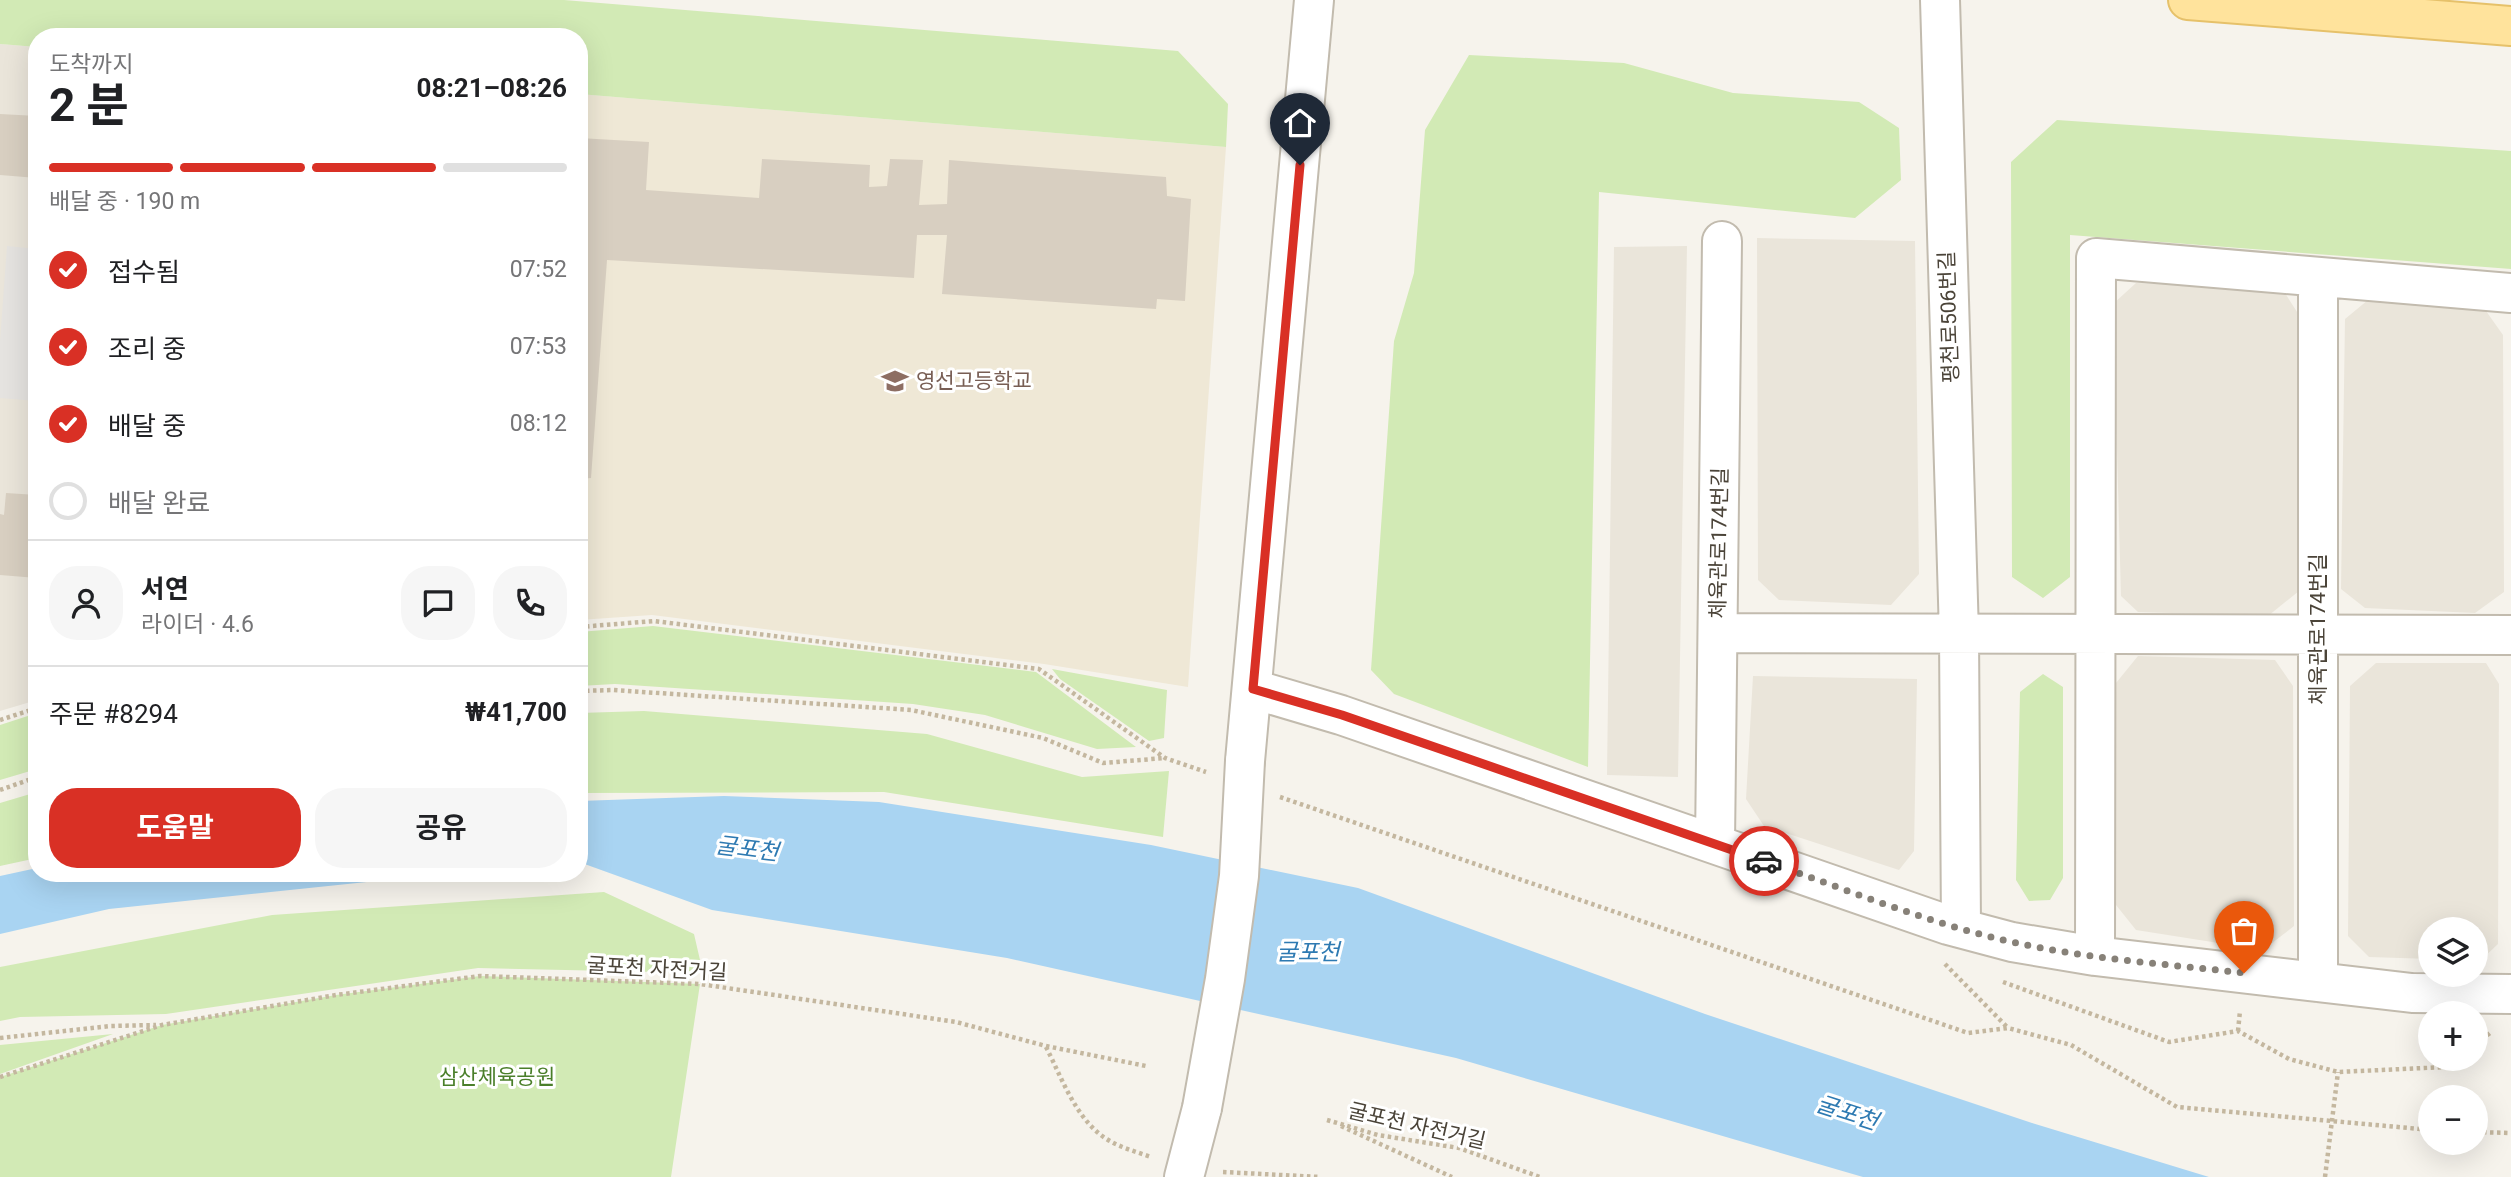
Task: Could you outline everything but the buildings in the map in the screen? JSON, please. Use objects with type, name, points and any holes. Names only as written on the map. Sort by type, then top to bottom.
[{"type":"main road","points":[[2188,0],[2511,26]]},
{"type":"street","points":[[1184,1174],[1202,1108],[1225,979],[1239,876],[1232,769],[1253,689],[1314,0]]},
{"type":"street","name":"평천로506번길","points":[[1940,0],[1959,634],[1957,946]]},
{"type":"street","name":"체육관로174번길","points":[[1715,844],[1722,241]]},
{"type":"street","points":[[2095,956],[2095,258],[2511,293]]},
{"type":"street","name":"체육관로174번길","points":[[2318,277],[2318,982]]},
{"type":"street","points":[[1718,633],[2511,635]]},
{"type":"street","points":[[1253,689],[1342,715],[1715,844],[1957,946],[2012,942],[2095,956],[2412,993],[2511,994]]},
{"type":"path","points":[[588,626],[654,621],[1039,668],[1165,758]]},
{"type":"path","points":[[588,691],[613,690],[911,710],[1043,738],[1103,763],[1165,758],[1232,769]]},
{"type":"path","points":[[0,720],[28,711]]},
{"type":"path","points":[[0,790],[28,780]]},
{"type":"path","points":[[1271,794],[1968,1034],[2008,1028],[2071,1045],[2177,1107],[2418,1129]]},
{"type":"path","points":[[1957,946],[1940,959],[2008,1028]]},
{"type":"path","name":"굴포천 자전거길","points":[[0,1077],[162,1025],[336,995],[480,976],[699,984],[956,1022],[1046,1046],[1146,1066]]},
{"type":"path","points":[[1991,978],[2169,1042],[2238,1031],[2289,1059],[2338,1072],[2418,1068]]},
{"type":"path","points":[[2238,1031],[2240,1007]]},
{"type":"path","name":"굴포천 자전거길","points":[[0,1038],[111,1026],[162,1025]]},
{"type":"path","points":[[1046,1046],[1071,1097],[1088,1123],[1109,1141],[1184,1174],[1320,1177]]},
{"type":"path","points":[[2325,1177],[2338,1072]]},
{"type":"path","name":"굴포천 자전거길","points":[[1452,1177],[1327,1120],[1378,1135],[1459,1148],[1540,1177]]},
{"type":"path","points":[[2488,1132],[2511,1133]]},
{"type":"shaded area","points":[[0,44],[28,46],[28,703],[0,711]]},
{"type":"shaded area","name":"영선고등학교","points":[[588,95],[1226,147],[1188,687],[1044,664],[652,615],[588,619]]},
{"type":"shaded area","points":[[1757,238],[1915,241],[1919,574],[1891,605],[1779,600],[1758,580]]},
{"type":"shaded area","points":[[7,246],[28,248],[28,400],[0,398],[0,341]]},
{"type":"shaded area","points":[[1687,246],[1678,777],[1607,775],[1614,247]]},
{"type":"shaded area","points":[[2136,283],[2281,287],[2299,315],[2299,591],[2268,616],[2138,612],[2121,596],[2113,304]]},
{"type":"shaded area","points":[[2368,300],[2486,311],[2503,335],[2504,592],[2475,613],[2365,608],[2341,589],[2345,319]]},
{"type":"shaded area","points":[[2138,656],[2275,660],[2293,686],[2294,926],[2263,950],[2136,930],[2116,905],[2116,683]]},
{"type":"shaded area","points":[[2376,663],[2486,663],[2499,684],[2498,944],[2488,953],[2488,917],[2418,917],[2418,959],[2369,957],[2348,936],[2350,686]]},
{"type":"shaded area","points":[[1753,676],[1917,679],[1914,851],[1899,870],[1764,826],[1746,799]]},
{"type":"green space","points":[[0,0],[564,0],[1178,51],[1228,104],[1226,147],[588,95],[588,28],[28,28],[28,46],[0,44]]},
{"type":"green space","points":[[1469,55],[1624,63],[1733,93],[1859,102],[1899,128],[1901,180],[1855,218],[1599,192],[1588,767],[1394,694],[1371,670],[1394,341],[1414,273],[1425,130]]},
{"type":"green space","points":[[2057,120],[2511,151],[2511,269],[2070,235],[2070,577],[2043,598],[2012,577],[2011,162]]},
{"type":"green space","points":[[653,626],[1036,672],[1136,747],[1097,749],[985,715],[913,704],[615,684],[588,686],[588,631]]},
{"type":"green space","points":[[1052,669],[1167,690],[1164,738],[1149,741],[1060,679]]},
{"type":"green space","points":[[2043,674],[2063,687],[2063,878],[2050,900],[2029,901],[2016,880],[2020,692]]},
{"type":"green space","points":[[644,711],[927,734],[1082,777],[1169,771],[1163,837],[884,792],[588,793],[588,713]]},
{"type":"green space","points":[[28,716],[28,772],[0,780],[0,725]]},
{"type":"green space","points":[[28,795],[28,860],[0,866],[0,803]]},
{"type":"green space","points":[[604,892],[694,934],[703,973],[478,968],[166,1014],[20,1017],[0,1021],[0,967],[272,915]]},
{"type":"green space","name":"삼산체육공원","points":[[480,976],[700,984],[671,1177],[0,1177],[0,1077],[162,1025],[336,995]]},
{"type":"green space","points":[[113,1034],[0,1074],[0,1045]]},
{"type":"water","name":"굴포천","points":[[724,796],[879,802],[1151,845],[1358,888],[1705,1014],[2032,1123],[2209,1177],[1863,1177],[1456,1058],[1007,958],[712,910],[588,865],[588,801]]},
{"type":"water","points":[[28,870],[28,882],[367,882],[109,909],[0,934],[0,876]]},
{"type":"way so far","points":[[1764,861],[1948,925],[2012,942],[2095,956],[2244,973]]},
{"type":"place","name":"영선고등학교","points":[[895,381]]},
{"type":"route","points":[[1300,165],[1253,689],[1342,715],[1764,861]]}]
